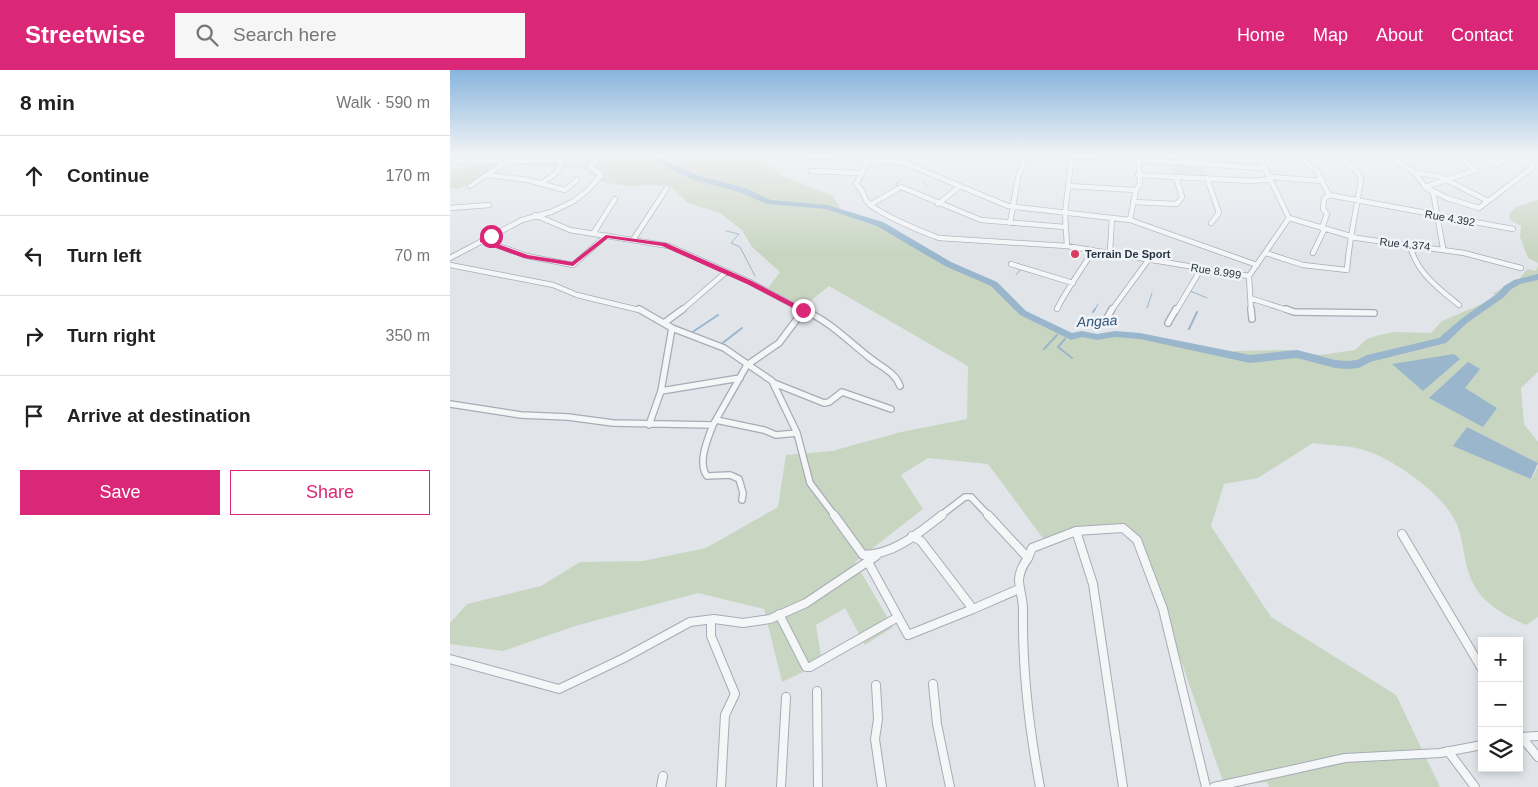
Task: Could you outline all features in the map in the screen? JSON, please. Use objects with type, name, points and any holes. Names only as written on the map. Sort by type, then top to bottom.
[{"type":"street","points":[[554,187],[565,190],[568,187]]},
{"type":"street","points":[[450,258],[522,220],[566,205],[590,187]]},
{"type":"street","points":[[858,187],[864,191],[865,198],[870,205],[899,188],[981,220],[1065,227]]},
{"type":"street","points":[[938,204],[957,187]]},
{"type":"street","points":[[963,187],[1012,207],[1130,220],[1221,254],[1257,265]]},
{"type":"street","points":[[1010,223],[1016,187]]},
{"type":"street","points":[[1067,246],[1065,213],[1068,187]]},
{"type":"street","points":[[1093,187],[1136,190]]},
{"type":"street","points":[[1130,220],[1138,187]]},
{"type":"street","points":[[1133,202],[1177,204],[1182,198],[1179,187]]},
{"type":"street","points":[[1210,187],[1219,213],[1211,223]]},
{"type":"street","points":[[1275,187],[1289,218]]},
{"type":"street","points":[[1313,253],[1322,236],[1324,230],[1322,228],[1327,214],[1323,209],[1324,199],[1329,195],[1325,187]]},
{"type":"street","points":[[1266,253],[1303,265],[1346,271],[1350,236],[1356,220],[1359,187]]},
{"type":"street","points":[[1426,187],[1447,198],[1478,208],[1505,187]]},
{"type":"street","points":[[1426,187],[1433,192],[1439,216],[1439,234],[1443,248]]},
{"type":"street","points":[[1462,187],[1488,201]]},
{"type":"street","points":[[633,240],[666,188]]},
{"type":"street","name":"Rue 4.392","points":[[1329,195],[1513,229]]},
{"type":"street","points":[[593,234],[615,199]]},
{"type":"street","points":[[450,208],[489,205]]},
{"type":"street","name":"Rue 8.999","points":[[870,205],[921,232],[939,238],[1067,246],[1250,276],[1289,218]]},
{"type":"street","points":[[535,215],[566,229],[669,246],[726,272],[817,316],[853,340],[870,358],[897,377],[900,386]]},
{"type":"street","points":[[1110,252],[1112,218]]},
{"type":"street","name":"Rue 4.374","points":[[1289,218],[1350,236],[1443,248],[1489,257],[1521,268]]},
{"type":"street","points":[[482,240],[526,256],[573,264],[606,236]]},
{"type":"street","points":[[1410,245],[1412,255],[1424,273],[1459,305]]},
{"type":"street","points":[[1057,309],[1066,290],[1073,283],[1093,250]]},
{"type":"street","points":[[1107,318],[1149,259]]},
{"type":"street","points":[[1011,264],[1073,283]]},
{"type":"street","points":[[450,265],[553,285],[597,300],[642,310],[672,328],[724,348],[747,365],[764,374],[773,383],[797,433],[803,450],[806,473],[813,488],[860,553],[876,556]]},
{"type":"street","points":[[1168,323],[1201,269]]},
{"type":"street","points":[[664,323],[697,299],[726,272]]},
{"type":"street","points":[[1250,276],[1252,319]]},
{"type":"street","points":[[1250,298],[1294,312],[1374,313]]},
{"type":"street","points":[[742,500],[743,493],[739,479],[730,474],[707,476],[704,472],[705,447],[715,422],[747,365],[779,344],[786,330],[803,310]]},
{"type":"street","points":[[649,425],[658,407],[672,328]]},
{"type":"street","points":[[661,391],[740,378]]},
{"type":"street","points":[[773,383],[820,402],[829,402],[842,392],[891,409]]},
{"type":"street","points":[[450,404],[521,415],[649,425],[715,422],[764,430],[776,434],[797,433]]},
{"type":"street","points":[[450,659],[560,689],[624,658],[690,622],[743,623],[770,618],[806,603],[876,556],[912,536],[966,497],[972,497],[1028,558]]},
{"type":"street","points":[[1040,787],[1028,726],[1022,606],[1019,589],[1021,568],[1032,548],[1076,531],[1123,528],[1137,540],[1163,609],[1206,787]]},
{"type":"street","points":[[1076,531],[1093,584],[1123,787]]},
{"type":"street","points":[[1402,534],[1478,663]]},
{"type":"street","points":[[912,536],[921,541],[973,609]]},
{"type":"street","points":[[868,562],[908,635],[1019,589]]},
{"type":"street","points":[[779,614],[802,663],[806,667],[810,667],[898,617]]},
{"type":"street","points":[[711,621],[711,636],[735,694],[725,715],[721,787]]},
{"type":"street","points":[[933,684],[938,732],[950,787]]},
{"type":"street","points":[[876,685],[878,719],[875,739],[882,787]]},
{"type":"street","points":[[817,692],[818,787]]},
{"type":"street","points":[[781,787],[786,697]]},
{"type":"street","points":[[1523,736],[1538,736]]},
{"type":"street","points":[[1523,740],[1538,757]]},
{"type":"street","points":[[1214,787],[1345,758],[1448,751],[1478,745]]},
{"type":"street","points":[[1448,751],[1475,787]]},
{"type":"street","points":[[661,787],[663,776]]},
{"type":"green space","points":[[672,187],[812,187],[833,196],[842,212],[894,231],[948,264],[994,284],[1023,313],[1071,337],[1082,334],[1097,337],[1126,334],[1165,339],[1222,354],[1236,351],[1290,350],[1320,355],[1355,350],[1367,339],[1379,335],[1395,332],[1431,333],[1442,321],[1498,297],[1493,293],[1518,281],[1527,269],[1536,271],[1538,265],[1538,372],[1521,388],[1524,424],[1538,442],[1538,463],[1467,428],[1532,479],[1538,466],[1538,617],[1526,625],[1510,617],[1487,601],[1471,579],[1458,527],[1444,504],[1421,482],[1408,473],[1382,457],[1363,450],[1313,443],[1258,478],[1224,484],[1211,526],[1271,617],[1396,695],[1440,787],[1269,787],[1267,782],[1225,787],[1147,563],[1122,525],[1045,541],[988,464],[928,458],[901,475],[923,509],[855,562],[893,627],[865,645],[845,608],[816,625],[822,663],[782,682],[764,609],[698,593],[575,626],[503,651],[450,644],[450,623],[467,604],[541,586],[580,562],[643,561],[706,548],[778,507],[786,455],[832,451],[901,432],[967,419],[968,366],[829,286],[803,307],[768,288],[780,272],[752,247],[742,230],[720,213],[688,203]]},
{"type":"green space","points":[[1538,200],[1538,263],[1528,258],[1520,237],[1521,226],[1510,220],[1509,214],[1516,207]]},
{"type":"water","points":[[1454,354],[1460,359],[1423,391],[1392,364]]},
{"type":"water","points":[[1468,362],[1480,369],[1465,388],[1497,408],[1483,427],[1429,398]]},
{"type":"water","points":[[1467,427],[1538,463],[1531,479],[1453,446]]},
{"type":"waterway","name":"Angaa","points":[[733,187],[770,202],[827,207],[880,224],[948,264],[994,284],[1023,313],[1071,337],[1082,334],[1097,337],[1115,334],[1140,336],[1250,359],[1297,354],[1335,364],[1359,364],[1367,359],[1442,341],[1464,321],[1501,295],[1507,288],[1517,282],[1538,277]]},
{"type":"waterway","points":[[726,231],[739,234],[731,243],[740,247],[755,276]]},
{"type":"waterway","points":[[1016,275],[1021,269]]},
{"type":"waterway","points":[[1188,290],[1207,298]]},
{"type":"waterway","points":[[1147,308],[1152,293]]},
{"type":"waterway","points":[[1094,311],[1098,304]]},
{"type":"waterway","points":[[1189,329],[1197,312]]},
{"type":"waterway","points":[[691,333],[718,315]]},
{"type":"waterway","points":[[1165,324],[1169,315]]},
{"type":"waterway","points":[[720,345],[742,328]]},
{"type":"waterway","points":[[1044,349],[1057,335]]},
{"type":"waterway","points":[[1065,339],[1058,347],[1072,358]]},
{"type":"place","name":"Terrain De Sport","points":[[1075,254]]},
{"type":"route","points":[[491,236],[482,240],[526,256],[573,264],[577,263],[606,236],[663,244],[750,282],[774,297],[803,310]]}]
